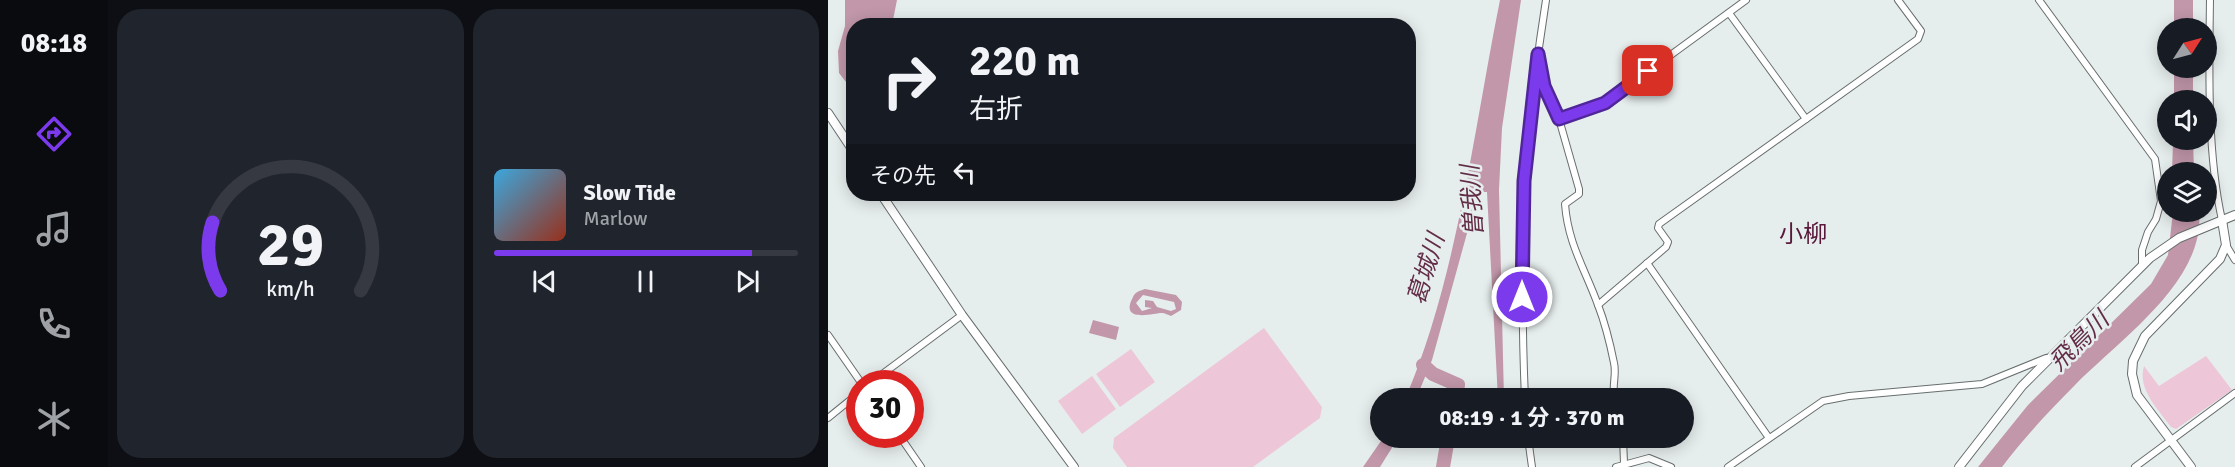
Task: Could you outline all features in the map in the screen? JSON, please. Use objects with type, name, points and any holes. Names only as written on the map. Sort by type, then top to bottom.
[{"type":"main road","points":[[828,113],[831,126],[846,143]]},
{"type":"main road","points":[[886,201],[962,315],[1074,467]]},
{"type":"main road","points":[[1959,467],[2022,386],[2150,258],[2179,238],[2235,215]]},
{"type":"main road","points":[[2191,467],[2144,406],[2133,385],[2132,374],[2136,351],[2145,336],[2220,259],[2226,245],[2222,220]]},
{"type":"street","points":[[1525,388],[1522,261],[1524,181],[1546,0]]},
{"type":"street","points":[[1559,119],[1605,103],[1746,0]]},
{"type":"street","points":[[1598,305],[1643,270],[1647,263],[1666,247],[1668,242],[1658,228],[1659,224],[1921,36],[1921,31],[1898,0]]},
{"type":"street","points":[[2039,0],[2155,159],[2161,201],[2156,219],[2148,232],[2142,250],[2142,266]]},
{"type":"street","points":[[2210,0],[2210,92],[2217,191],[2222,220]]},
{"type":"street","points":[[1729,13],[1806,119]]},
{"type":"street","points":[[1538,54],[1544,86],[1559,119],[1580,189],[1579,194],[1565,204],[1566,220],[1578,261],[1598,305],[1615,366],[1615,388]]},
{"type":"street","points":[[2226,245],[2235,260]]},
{"type":"street","points":[[1647,263],[1768,438]]},
{"type":"street","points":[[887,370],[962,315]]},
{"type":"street","points":[[828,335],[852,370]]},
{"type":"street","points":[[1728,467],[1823,401],[1849,396],[1982,384],[2013,374],[2052,355]]},
{"type":"street","points":[[2013,374],[2018,377],[2022,386]]},
{"type":"street","points":[[2135,467],[2235,393]]},
{"type":"street","points":[[828,418],[846,403]]},
{"type":"street","points":[[908,448],[921,467]]},
{"type":"street","points":[[1529,448],[1532,467]]},
{"type":"street","points":[[1623,448],[1624,463]]},
{"type":"street","points":[[1616,467],[1649,458],[1671,467]]},
{"type":"shaded area","points":[[1264,328],[1322,407],[1320,418],[1253,467],[1127,467],[1113,448],[1114,438]]},
{"type":"shaded area","points":[[1131,349],[1155,382],[1120,407],[1096,374]]},
{"type":"shaded area","points":[[2206,356],[2232,390],[2176,429],[2171,427],[2146,391],[2143,383],[2144,366],[2159,386]]},
{"type":"shaded area","points":[[1092,376],[1116,409],[1082,434],[1058,401]]},
{"type":"water","points":[[845,0],[897,0],[893,18],[846,18],[846,82],[839,73],[838,51],[845,26]]},
{"type":"water","name":"曽我川","points":[[1500,0],[1521,0],[1502,128],[1499,190],[1504,388],[1497,388],[1487,192],[1481,192],[1477,197],[1432,360],[1421,388],[1409,388],[1438,304],[1451,254]]},
{"type":"water","points":[[2174,0],[2193,0],[2193,18],[2174,18]]},
{"type":"water","points":[[2174,78],[2193,78],[2193,90],[2174,90]]},
{"type":"water","points":[[2173,150],[2193,150],[2194,162],[2172,162]]},
{"type":"water","points":[[2172,222],[2198,222],[2197,237],[2189,262],[2156,308],[2056,405],[2002,467],[1978,467],[2028,405],[2151,284],[2168,255]]},
{"type":"water","points":[[1145,289],[1176,295],[1182,302],[1181,310],[1171,316],[1162,313],[1135,314],[1131,311],[1130,306],[1133,297]],"holes":[[[1143,295],[1174,302],[1176,309],[1171,311],[1157,307],[1153,301],[1145,300],[1145,307],[1152,308],[1142,311],[1136,303]]]},
{"type":"water","points":[[1093,320],[1119,327],[1116,340],[1089,333]]},
{"type":"water","points":[[1376,448],[1392,448],[1380,467],[1363,467]]},
{"type":"waterway","points":[[1423,365],[1433,374],[1458,385],[1457,388]]},
{"type":"waterway","points":[[1443,467],[1446,448]]},
{"type":"district","name":"小柳","points":[[1803,234]]},
{"type":"route","points":[[1522,297],[1524,181],[1538,54],[1544,86],[1559,119],[1605,103],[1648,71]]},
{"type":"water label","name":"葛城川","points":[[1426,269]]},
{"type":"water label","name":"飛鳥川","points":[[2079,341]]}]
